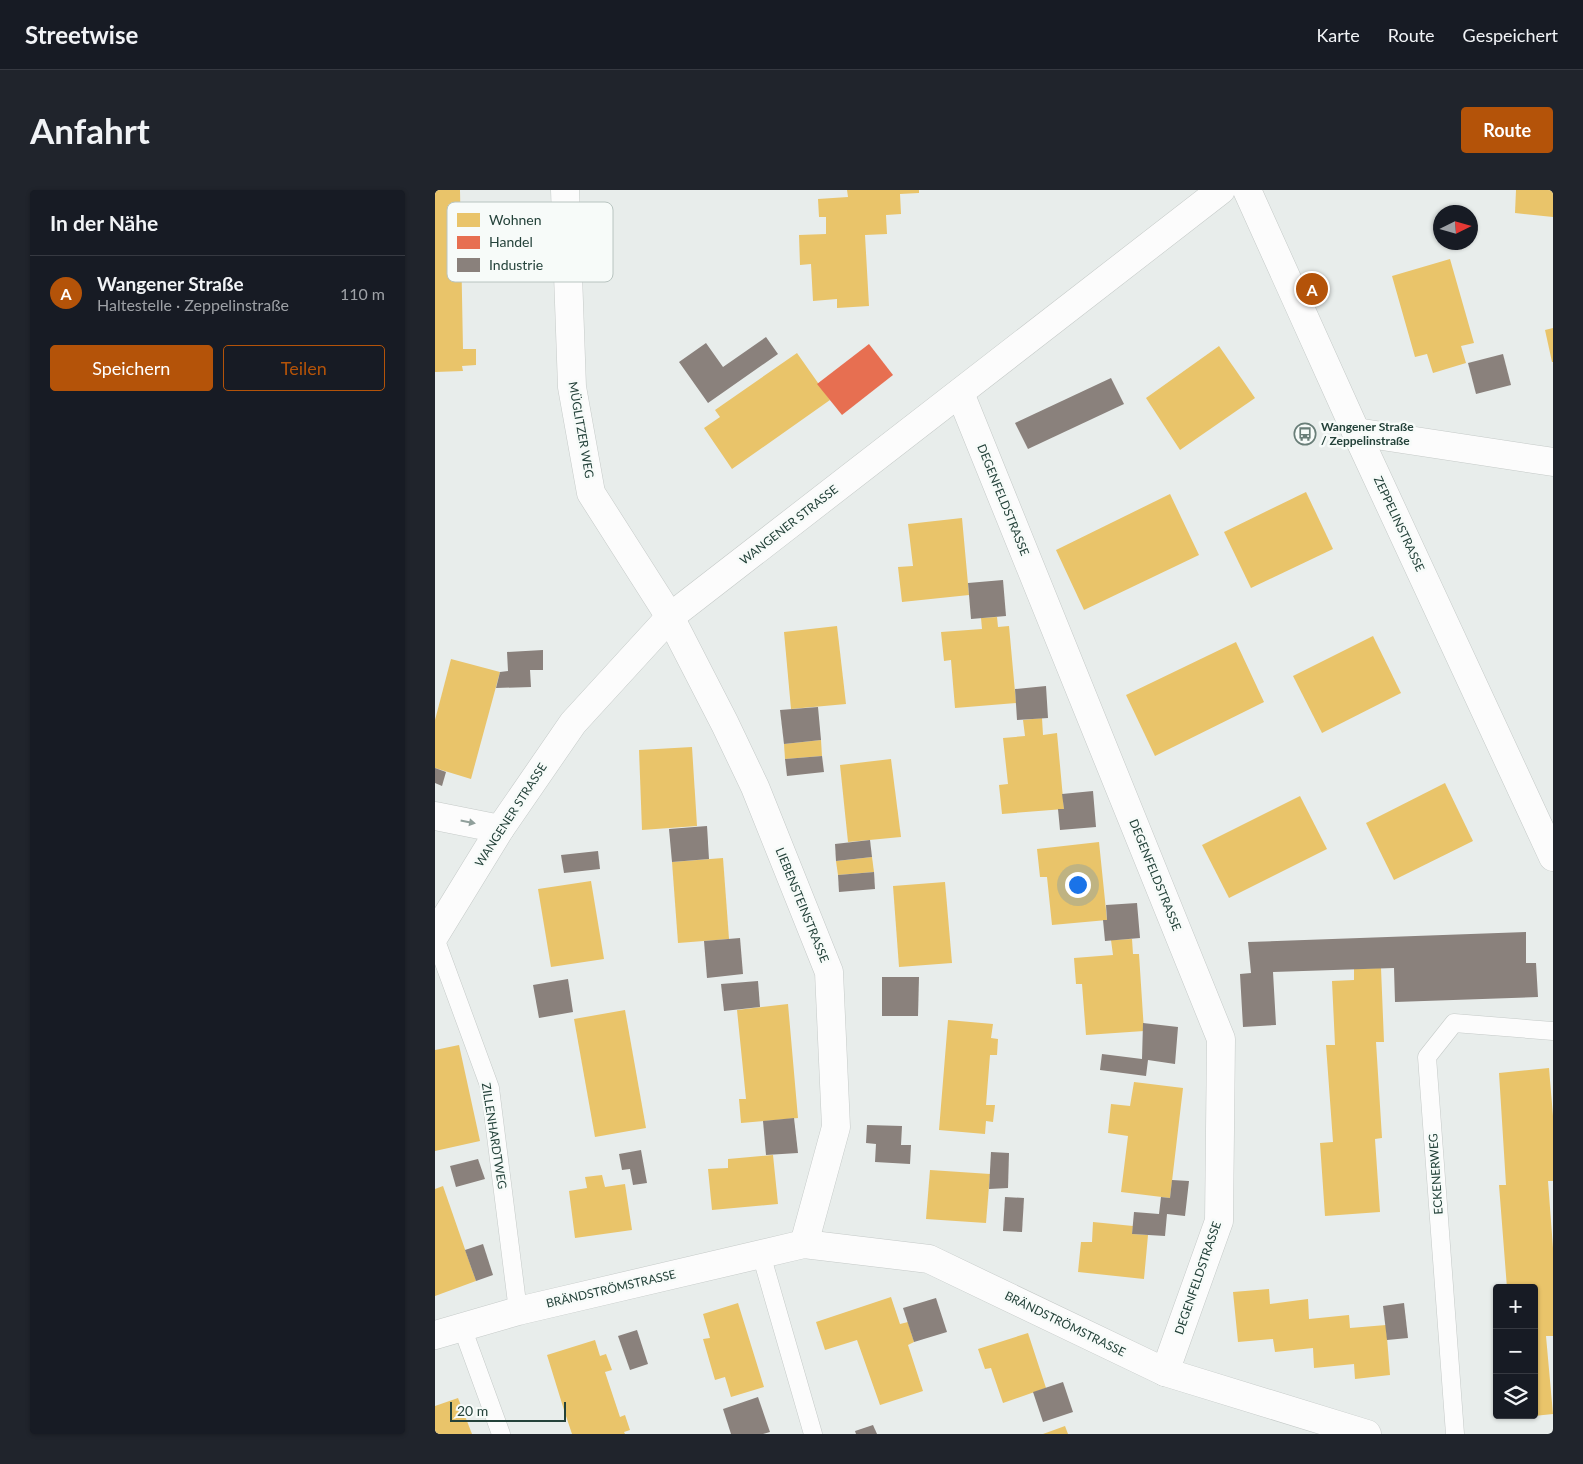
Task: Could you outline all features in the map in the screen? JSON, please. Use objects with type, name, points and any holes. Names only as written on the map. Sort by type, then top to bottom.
[{"type":"street","name":"WANGENER STRASSE","points":[[435,937],[500,829],[573,723],[670,617],[1221,190]]},
{"type":"street","name":"ZEPPELINSTRASSE","points":[[1247,190],[1356,432],[1553,856]]},
{"type":"street","name":"MÜGLITZER WEG","points":[[568,282],[572,387],[591,492],[670,617]]},
{"type":"street","name":"DEGENFELDSTRASSE","points":[[960,393],[1221,1039],[1219,1221],[1165,1372]]},
{"type":"street","points":[[1356,432],[1553,462]]},
{"type":"street","name":"LIEBENSTEINSTRASSE","points":[[670,617],[755,787],[829,972],[836,1127],[804,1244]]},
{"type":"street","points":[[435,816],[500,829]]},
{"type":"street","name":"BRÄNDSTRÖMSTRASSE","points":[[435,1335],[518,1311],[804,1244],[929,1259],[1165,1372],[1367,1434]]},
{"type":"lane","name":"ZILLENHARDTWEG","points":[[435,937],[490,1088],[518,1311]]},
{"type":"lane","name":"ECKENERWEG","points":[[1455,1434],[1427,1057],[1454,1023],[1553,1031]]},
{"type":"lane","points":[[761,1254],[813,1434]]},
{"type":"lane","points":[[462,1327],[501,1434]]},
{"type":"building: Wohnen","points":[[435,190],[460,190],[460,202],[447,202],[447,282],[462,282],[463,349],[476,349],[476,365],[462,366],[463,371],[435,372]]},
{"type":"building: Wohnen","points":[[847,190],[919,190],[919,193],[900,194],[901,214],[886,215],[887,234],[865,235],[869,306],[837,308],[837,299],[813,301],[811,264],[800,265],[799,235],[826,234],[826,217],[819,217],[818,199],[848,197]]},
{"type":"building: Wohnen","points":[[1516,190],[1553,190],[1553,217],[1515,213]]},
{"type":"building: Wohnen","points":[[1450,259],[1474,343],[1461,346],[1466,363],[1433,373],[1427,354],[1415,357],[1392,276]]},
{"type":"building: Wohnen","points":[[1553,328],[1553,362],[1552,362],[1545,330]]},
{"type":"building: Wohnen","points":[[1219,346],[1255,398],[1180,450],[1146,398]]},
{"type":"building: Wohnen","points":[[797,353],[830,400],[732,469],[704,428],[720,417],[715,410]]},
{"type":"building: Wohnen","points":[[1306,492],[1333,549],[1251,588],[1224,532]]},
{"type":"building: Wohnen","points":[[1170,494],[1199,555],[1084,610],[1056,550]]},
{"type":"building: Wohnen","points":[[962,518],[969,595],[902,602],[898,567],[913,566],[908,524]]},
{"type":"building: Wohnen","points":[[997,617],[998,627],[1009,626],[1016,703],[955,708],[951,660],[944,661],[941,632],[982,629],[981,618]]},
{"type":"building: Wohnen","points":[[837,626],[846,704],[791,709],[784,632]]},
{"type":"building: Wohnen","points":[[1373,636],[1401,693],[1322,733],[1293,676]]},
{"type":"building: Wohnen","points":[[1236,642],[1264,702],[1155,756],[1126,695]]},
{"type":"building: Wohnen","points":[[451,659],[500,672],[471,779],[435,768],[435,720]]},
{"type":"building: Wohnen","points":[[1042,718],[1043,735],[1057,733],[1064,809],[1002,814],[999,785],[1008,784],[1003,738],[1025,736],[1023,720]]},
{"type":"building: Wohnen","points":[[821,740],[822,756],[785,759],[784,744]]},
{"type":"building: Wohnen","points":[[692,747],[697,826],[642,830],[639,750]]},
{"type":"building: Wohnen","points":[[891,759],[901,837],[848,842],[840,765]]},
{"type":"building: Wohnen","points":[[1445,783],[1473,841],[1394,880],[1366,823]]},
{"type":"building: Wohnen","points":[[1300,796],[1327,849],[1229,898],[1202,845]]},
{"type":"building: Wohnen","points":[[1099,842],[1107,920],[1052,925],[1047,877],[1040,877],[1037,849]]},
{"type":"building: Wohnen","points":[[872,857],[874,872],[838,875],[836,861]]},
{"type":"building: Wohnen","points":[[723,858],[729,939],[678,943],[672,862]]},
{"type":"building: Wohnen","points":[[591,881],[604,959],[551,967],[538,889]]},
{"type":"building: Wohnen","points":[[945,882],[952,963],[899,967],[893,886]]},
{"type":"building: Wohnen","points":[[1132,939],[1133,954],[1139,954],[1144,1031],[1086,1035],[1082,984],[1076,984],[1074,958],[1113,955],[1111,940]]},
{"type":"building: Wohnen","points":[[1381,968],[1384,1042],[1376,1042],[1382,1138],[1375,1139],[1380,1212],[1325,1216],[1320,1143],[1333,1142],[1326,1045],[1335,1045],[1332,981],[1354,980],[1354,969]]},
{"type":"building: Wohnen","points":[[788,1004],[798,1118],[741,1123],[739,1099],[746,1099],[737,1010]]},
{"type":"building: Wohnen","points":[[625,1010],[646,1128],[595,1137],[574,1019]]},
{"type":"building: Wohnen","points":[[948,1020],[993,1024],[991,1038],[998,1039],[997,1055],[990,1055],[986,1105],[995,1105],[993,1122],[986,1121],[985,1134],[939,1130]]},
{"type":"building: Wohnen","points":[[459,1045],[480,1141],[435,1151],[435,1050]]},
{"type":"building: Wohnen","points":[[1549,1068],[1553,1116],[1553,1181],[1548,1181],[1553,1248],[1553,1336],[1546,1336],[1553,1414],[1538,1416],[1538,1284],[1507,1284],[1499,1185],[1506,1185],[1499,1073]]},
{"type":"building: Wohnen","points":[[1134,1082],[1183,1088],[1170,1198],[1121,1192],[1128,1136],[1108,1133],[1111,1104],[1130,1106]]},
{"type":"building: Wohnen","points":[[773,1155],[778,1204],[712,1210],[708,1169],[728,1168],[728,1159]]},
{"type":"building: Wohnen","points":[[930,1170],[990,1174],[986,1223],[926,1219]]},
{"type":"building: Wohnen","points":[[602,1175],[605,1187],[625,1184],[632,1230],[575,1238],[569,1191],[587,1188],[585,1177]]},
{"type":"building: Wohnen","points":[[443,1186],[476,1281],[435,1296],[435,1189]]},
{"type":"building: Wohnen","points":[[1093,1222],[1133,1226],[1132,1234],[1148,1235],[1144,1279],[1078,1272],[1081,1242],[1092,1242]]},
{"type":"building: Wohnen","points":[[1269,1289],[1270,1304],[1308,1299],[1309,1319],[1349,1315],[1350,1328],[1386,1325],[1390,1375],[1355,1379],[1354,1364],[1314,1368],[1313,1348],[1275,1352],[1273,1339],[1238,1342],[1233,1292]]},
{"type":"building: Wohnen","points":[[891,1297],[900,1324],[908,1322],[914,1342],[908,1345],[923,1391],[880,1405],[857,1340],[825,1350],[816,1322]]},
{"type":"building: Wohnen","points":[[738,1303],[764,1387],[731,1397],[725,1377],[715,1380],[703,1339],[710,1338],[703,1314]]},
{"type":"building: Wohnen","points":[[1028,1333],[1046,1388],[1003,1403],[991,1368],[985,1369],[978,1349]]},
{"type":"building: Wohnen","points":[[595,1340],[600,1356],[606,1354],[612,1370],[605,1372],[620,1417],[625,1415],[630,1430],[624,1432],[625,1434],[572,1434],[564,1410],[547,1355]]},
{"type":"building: Wohnen","points":[[458,1398],[472,1434],[435,1434],[435,1406]]},
{"type":"building: Wohnen","points":[[1065,1426],[1068,1434],[1043,1434]]},
{"type":"building: Handel","points":[[869,344],[893,375],[842,415],[817,384]]},
{"type":"building: Industrie","points":[[766,337],[778,354],[708,403],[679,362],[706,343],[723,367]]},
{"type":"building: Industrie","points":[[1503,354],[1511,385],[1476,394],[1468,363]]},
{"type":"building: Industrie","points":[[1111,378],[1124,404],[1028,449],[1015,423]]},
{"type":"building: Industrie","points":[[1003,580],[1006,616],[971,619],[968,583]]},
{"type":"building: Industrie","points":[[543,650],[543,670],[530,670],[531,687],[496,688],[500,672],[508,671],[507,652]]},
{"type":"building: Industrie","points":[[1046,686],[1048,718],[1017,720],[1015,689]]},
{"type":"building: Industrie","points":[[818,707],[821,740],[784,744],[780,710]]},
{"type":"building: Industrie","points":[[822,756],[824,772],[787,776],[785,759]]},
{"type":"building: Industrie","points":[[435,768],[446,772],[442,786],[435,783]]},
{"type":"building: Industrie","points":[[1093,791],[1096,827],[1060,830],[1058,809],[1064,809],[1062,794]]},
{"type":"building: Industrie","points":[[707,826],[709,859],[672,862],[669,829]]},
{"type":"building: Industrie","points":[[870,840],[872,857],[836,861],[835,844]]},
{"type":"building: Industrie","points":[[598,851],[600,869],[564,873],[561,855]]},
{"type":"building: Industrie","points":[[874,872],[875,889],[839,892],[838,875]]},
{"type":"building: Industrie","points":[[1137,903],[1140,938],[1105,941],[1103,920],[1107,920],[1106,905]]},
{"type":"building: Industrie","points":[[1526,932],[1526,963],[1536,963],[1538,997],[1395,1002],[1394,968],[1273,972],[1276,1025],[1243,1027],[1240,974],[1251,973],[1248,942]]},
{"type":"building: Industrie","points":[[740,938],[743,974],[707,978],[704,941]]},
{"type":"building: Industrie","points":[[882,977],[919,977],[918,1016],[882,1016]]},
{"type":"building: Industrie","points":[[568,979],[573,1012],[539,1018],[533,985]]},
{"type":"building: Industrie","points":[[758,981],[760,1007],[724,1011],[721,984]]},
{"type":"building: Industrie","points":[[1143,1023],[1178,1027],[1175,1064],[1148,1060],[1146,1076],[1100,1070],[1102,1054],[1142,1059]]},
{"type":"building: Industrie","points":[[794,1118],[798,1153],[766,1155],[763,1121]]},
{"type":"building: Industrie","points":[[867,1125],[902,1126],[901,1145],[911,1145],[910,1164],[875,1162],[876,1144],[866,1143]]},
{"type":"building: Industrie","points":[[641,1150],[647,1183],[633,1185],[630,1169],[622,1170],[619,1154]]},
{"type":"building: Industrie","points":[[991,1152],[1009,1153],[1008,1188],[989,1189]]},
{"type":"building: Industrie","points":[[478,1159],[485,1179],[456,1187],[450,1166]]},
{"type":"building: Industrie","points":[[1172,1180],[1189,1181],[1185,1216],[1167,1214],[1165,1236],[1132,1234],[1134,1212],[1159,1214],[1161,1197],[1170,1198]]},
{"type":"building: Industrie","points":[[1005,1197],[1024,1198],[1022,1232],[1003,1231]]},
{"type":"building: Industrie","points":[[483,1244],[493,1275],[476,1281],[465,1250]]},
{"type":"building: Industrie","points":[[936,1298],[947,1332],[914,1342],[903,1308]]},
{"type":"building: Industrie","points":[[1404,1303],[1408,1338],[1387,1340],[1383,1306]]},
{"type":"building: Industrie","points":[[637,1330],[648,1364],[630,1370],[618,1336]]},
{"type":"building: Industrie","points":[[1063,1382],[1073,1412],[1043,1422],[1033,1392]]},
{"type":"building: Industrie","points":[[758,1397],[770,1432],[763,1434],[731,1434],[723,1409]]},
{"type":"building: Industrie","points":[[873,1425],[877,1434],[856,1434],[855,1431]]},
{"type":"place","name":"Wangener Straße","points":[[1312,289]]},
{"type":"place","name":"Wangener Straße / Zeppelinstraße","points":[[1305,434]]}]
